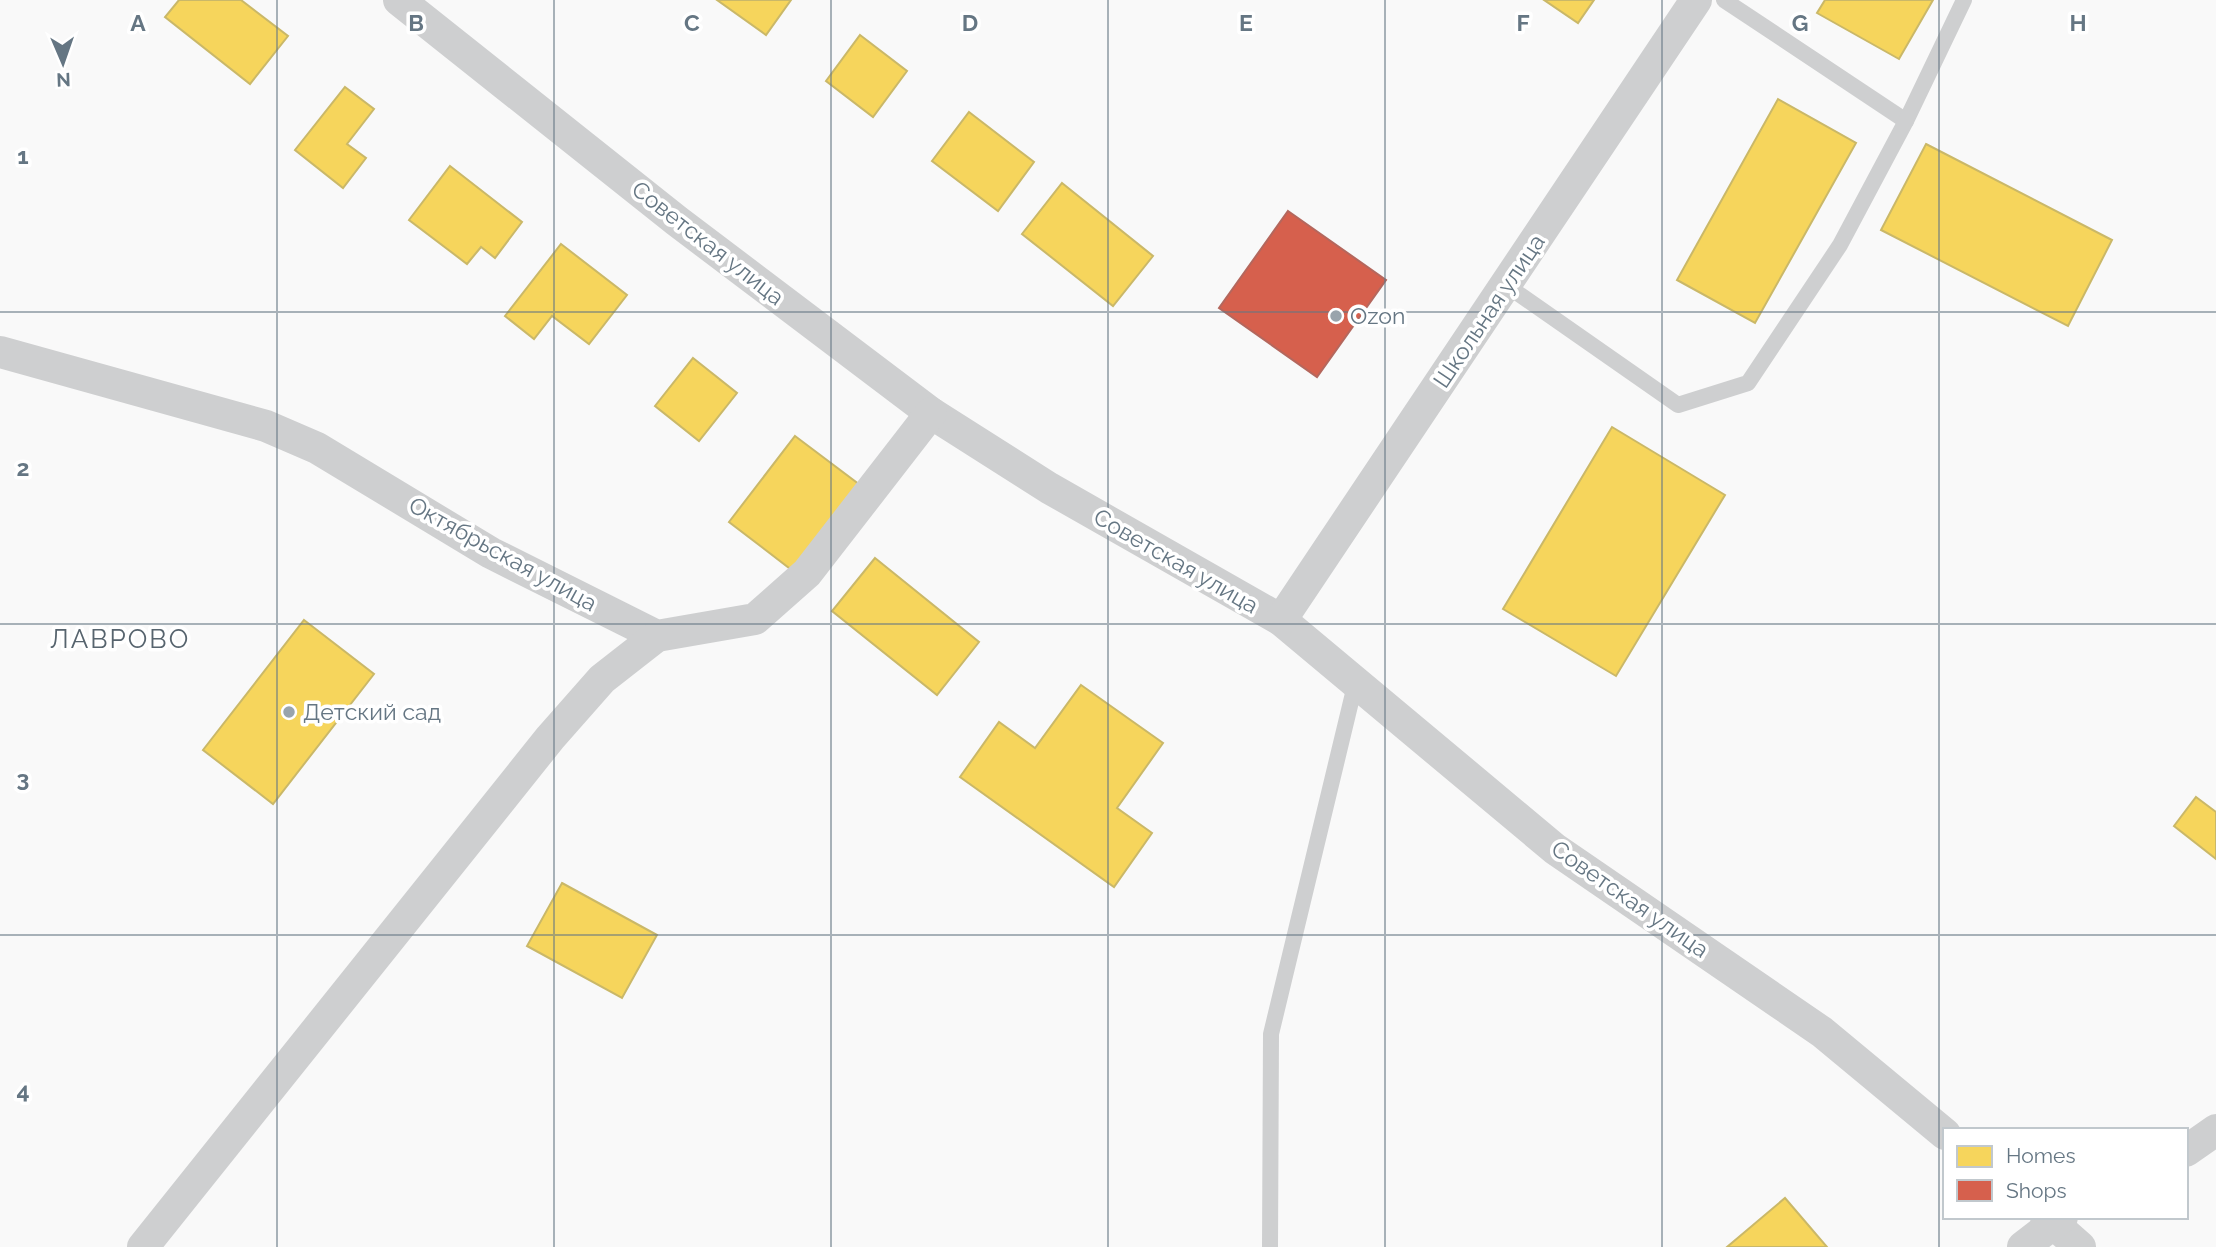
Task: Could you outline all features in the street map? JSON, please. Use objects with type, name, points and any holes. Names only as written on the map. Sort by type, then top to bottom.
[{"type":"street","name":"Советская улица","points":[[399,0],[677,221],[931,413],[1049,488],[1281,621],[1354,685],[1555,849],[1822,1032],[1943,1132]]},
{"type":"street","name":"Школьная улица","points":[[1281,621],[1696,0]]},
{"type":"street","name":"Октябрьская улица","points":[[0,352],[266,426],[307,444],[418,506],[491,553],[657,636]]},
{"type":"street","points":[[143,1247],[550,738],[602,679],[657,636],[755,619],[807,573],[931,413]]},
{"type":"street","points":[[2188,1150],[2216,1130]]},
{"type":"street","points":[[2023,1247],[2053,1219],[2080,1247]]},
{"type":"lane","points":[[1724,0],[1906,121]]},
{"type":"lane","points":[[1506,285],[1678,405],[1748,383],[1840,245],[1906,121],[1964,0]]},
{"type":"lane","points":[[1269,1247],[1270,1034],[1354,685]]},
{"type":"building: Homes","points":[[179,0],[241,0],[288,36],[250,84],[165,17]]},
{"type":"building: Homes","points":[[717,0],[791,0],[766,35]]},
{"type":"building: Homes","points":[[1544,0],[1594,0],[1578,23]]},
{"type":"building: Homes","points":[[1825,0],[1933,0],[1899,59],[1817,13]]},
{"type":"building: Homes","points":[[860,35],[907,71],[873,117],[826,81]]},
{"type":"building: Homes","points":[[345,87],[374,109],[347,144],[366,158],[343,188],[295,150]]},
{"type":"building: Homes","points":[[1778,99],[1856,143],[1755,323],[1677,280]]},
{"type":"building: Homes","points":[[969,112],[1034,162],[998,211],[932,161]]},
{"type":"building: Homes","points":[[1926,144],[2112,240],[2068,326],[1881,230]]},
{"type":"building: Homes","points":[[450,166],[522,222],[495,258],[481,247],[467,264],[409,220]]},
{"type":"building: Homes","points":[[1062,183],[1153,256],[1113,306],[1022,234]]},
{"type":"building: Homes","points":[[561,244],[627,295],[589,344],[552,316],[534,339],[505,316]]},
{"type":"building: Homes","points":[[693,358],[737,393],[699,441],[655,406]]},
{"type":"building: Homes","points":[[1612,427],[1725,495],[1616,676],[1503,609]]},
{"type":"building: Homes","points":[[795,436],[860,485],[793,571],[729,522]]},
{"type":"building: Homes","points":[[875,558],[979,642],[937,695],[832,611]]},
{"type":"building: Homes","name":"Детский сад","points":[[304,620],[374,674],[273,804],[203,750]]},
{"type":"building: Homes","points":[[1081,685],[1163,743],[1117,808],[1152,833],[1114,887],[960,777],[999,722],[1035,748]]},
{"type":"building: Homes","points":[[2196,797],[2216,812],[2216,859],[2174,826]]},
{"type":"building: Homes","points":[[562,883],[657,935],[622,998],[527,946]]},
{"type":"building: Homes","points":[[1785,1198],[1827,1247],[1727,1247]]},
{"type":"building: Shops","points":[[1288,211],[1386,280],[1317,377],[1219,308]]},
{"type":"place","name":"Ozon","points":[[1336,316]]},
{"type":"place","name":"Детский сад","points":[[289,712]]},
{"type":"district","name":"ЛАВРОВО","points":[[120,639]]}]
